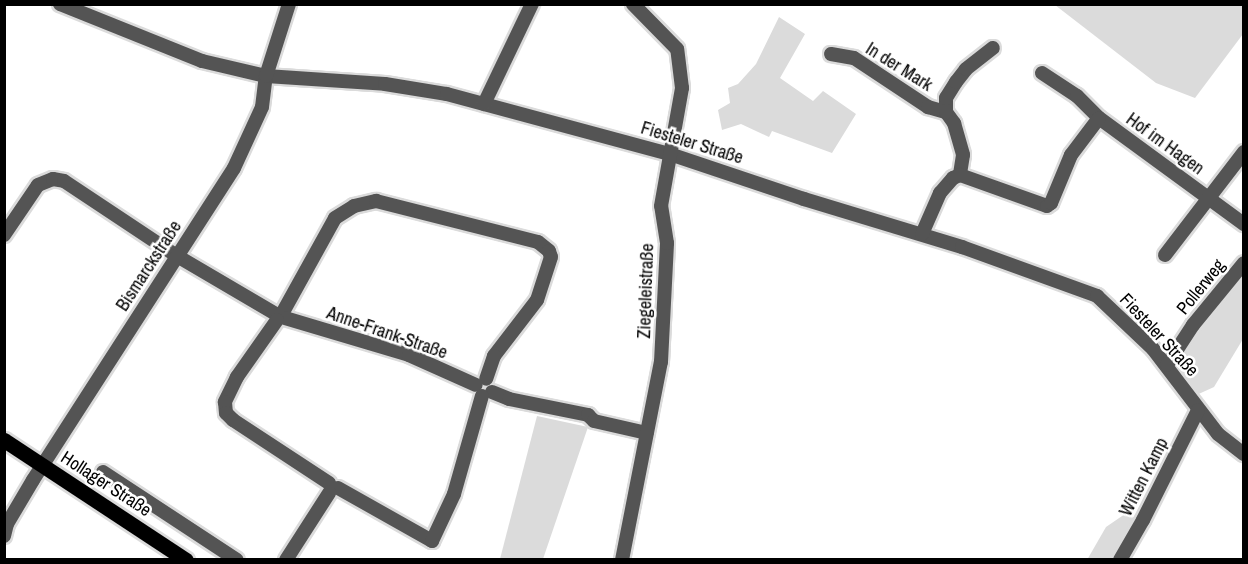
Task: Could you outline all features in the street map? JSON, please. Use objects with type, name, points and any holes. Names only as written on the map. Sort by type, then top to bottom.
[{"type":"main road","name":"Hollager Straße","points":[[4,440],[186,560]]},
{"type":"street","name":"Fiesteler Straße","points":[[60,4],[202,61],[266,76],[385,84],[447,94],[670,154],[922,234],[1097,296],[1129,324],[1167,364],[1198,411],[1218,434],[1244,454]]},
{"type":"street","name":"Bismarckstraße","points":[[4,536],[7,524],[42,466],[234,168],[262,106],[266,76],[289,4]]},
{"type":"street","points":[[484,104],[532,4]]},
{"type":"street","name":"Ziegeleistraße","points":[[622,560],[661,362],[667,243],[661,206],[682,88],[677,49],[633,4]]},
{"type":"street","name":"In der Mark","points":[[960,175],[963,155],[954,123],[946,112],[946,98],[971,64],[993,48]]},
{"type":"street","name":"In der Mark","points":[[831,54],[854,58],[928,107],[946,112]]},
{"type":"street","name":"Hof im Hagen","points":[[1042,74],[1089,105],[1099,118],[1244,224]]},
{"type":"street","name":"Hof im Hagen","points":[[960,175],[1047,206],[1054,199],[1071,155],[1099,118]]},
{"type":"street","name":"Hof im Hagen","points":[[1165,255],[1244,152]]},
{"type":"street","points":[[922,234],[940,193],[953,178],[960,175]]},
{"type":"street","name":"Anne-Frank-Straße","points":[[4,235],[38,185],[53,179],[64,181],[177,256],[280,316],[410,355],[509,399],[588,415],[594,421],[647,433]]},
{"type":"street","points":[[376,201],[538,242],[552,257],[537,300],[494,356],[454,494],[432,541],[332,488],[226,413],[225,402],[237,377],[280,316],[335,219],[354,206],[376,201]]},
{"type":"street","name":"Pollerweg","points":[[1167,364],[1192,325],[1244,263]]},
{"type":"street","name":"Witten Kamp","points":[[1120,560],[1143,520],[1198,411]]},
{"type":"street","points":[[103,472],[237,560]]},
{"type":"street","points":[[286,560],[332,488]]},
{"type":"shaded area","points":[[1055,5],[1243,5],[1243,34],[1195,98],[1156,83]]},
{"type":"shaded area","points":[[779,17],[805,34],[780,78],[813,101],[823,91],[856,114],[832,153],[772,131],[769,137],[741,124],[722,130],[718,110],[730,103],[728,88],[738,84],[756,64]]},
{"type":"shaded area","points":[[1243,263],[1243,339],[1214,387],[1192,397],[1167,365]]},
{"type":"shaded area","points":[[537,416],[588,427],[543,559],[500,559]]},
{"type":"shaded area","points":[[1125,514],[1143,520],[1120,559],[1087,560],[1106,527]]}]
